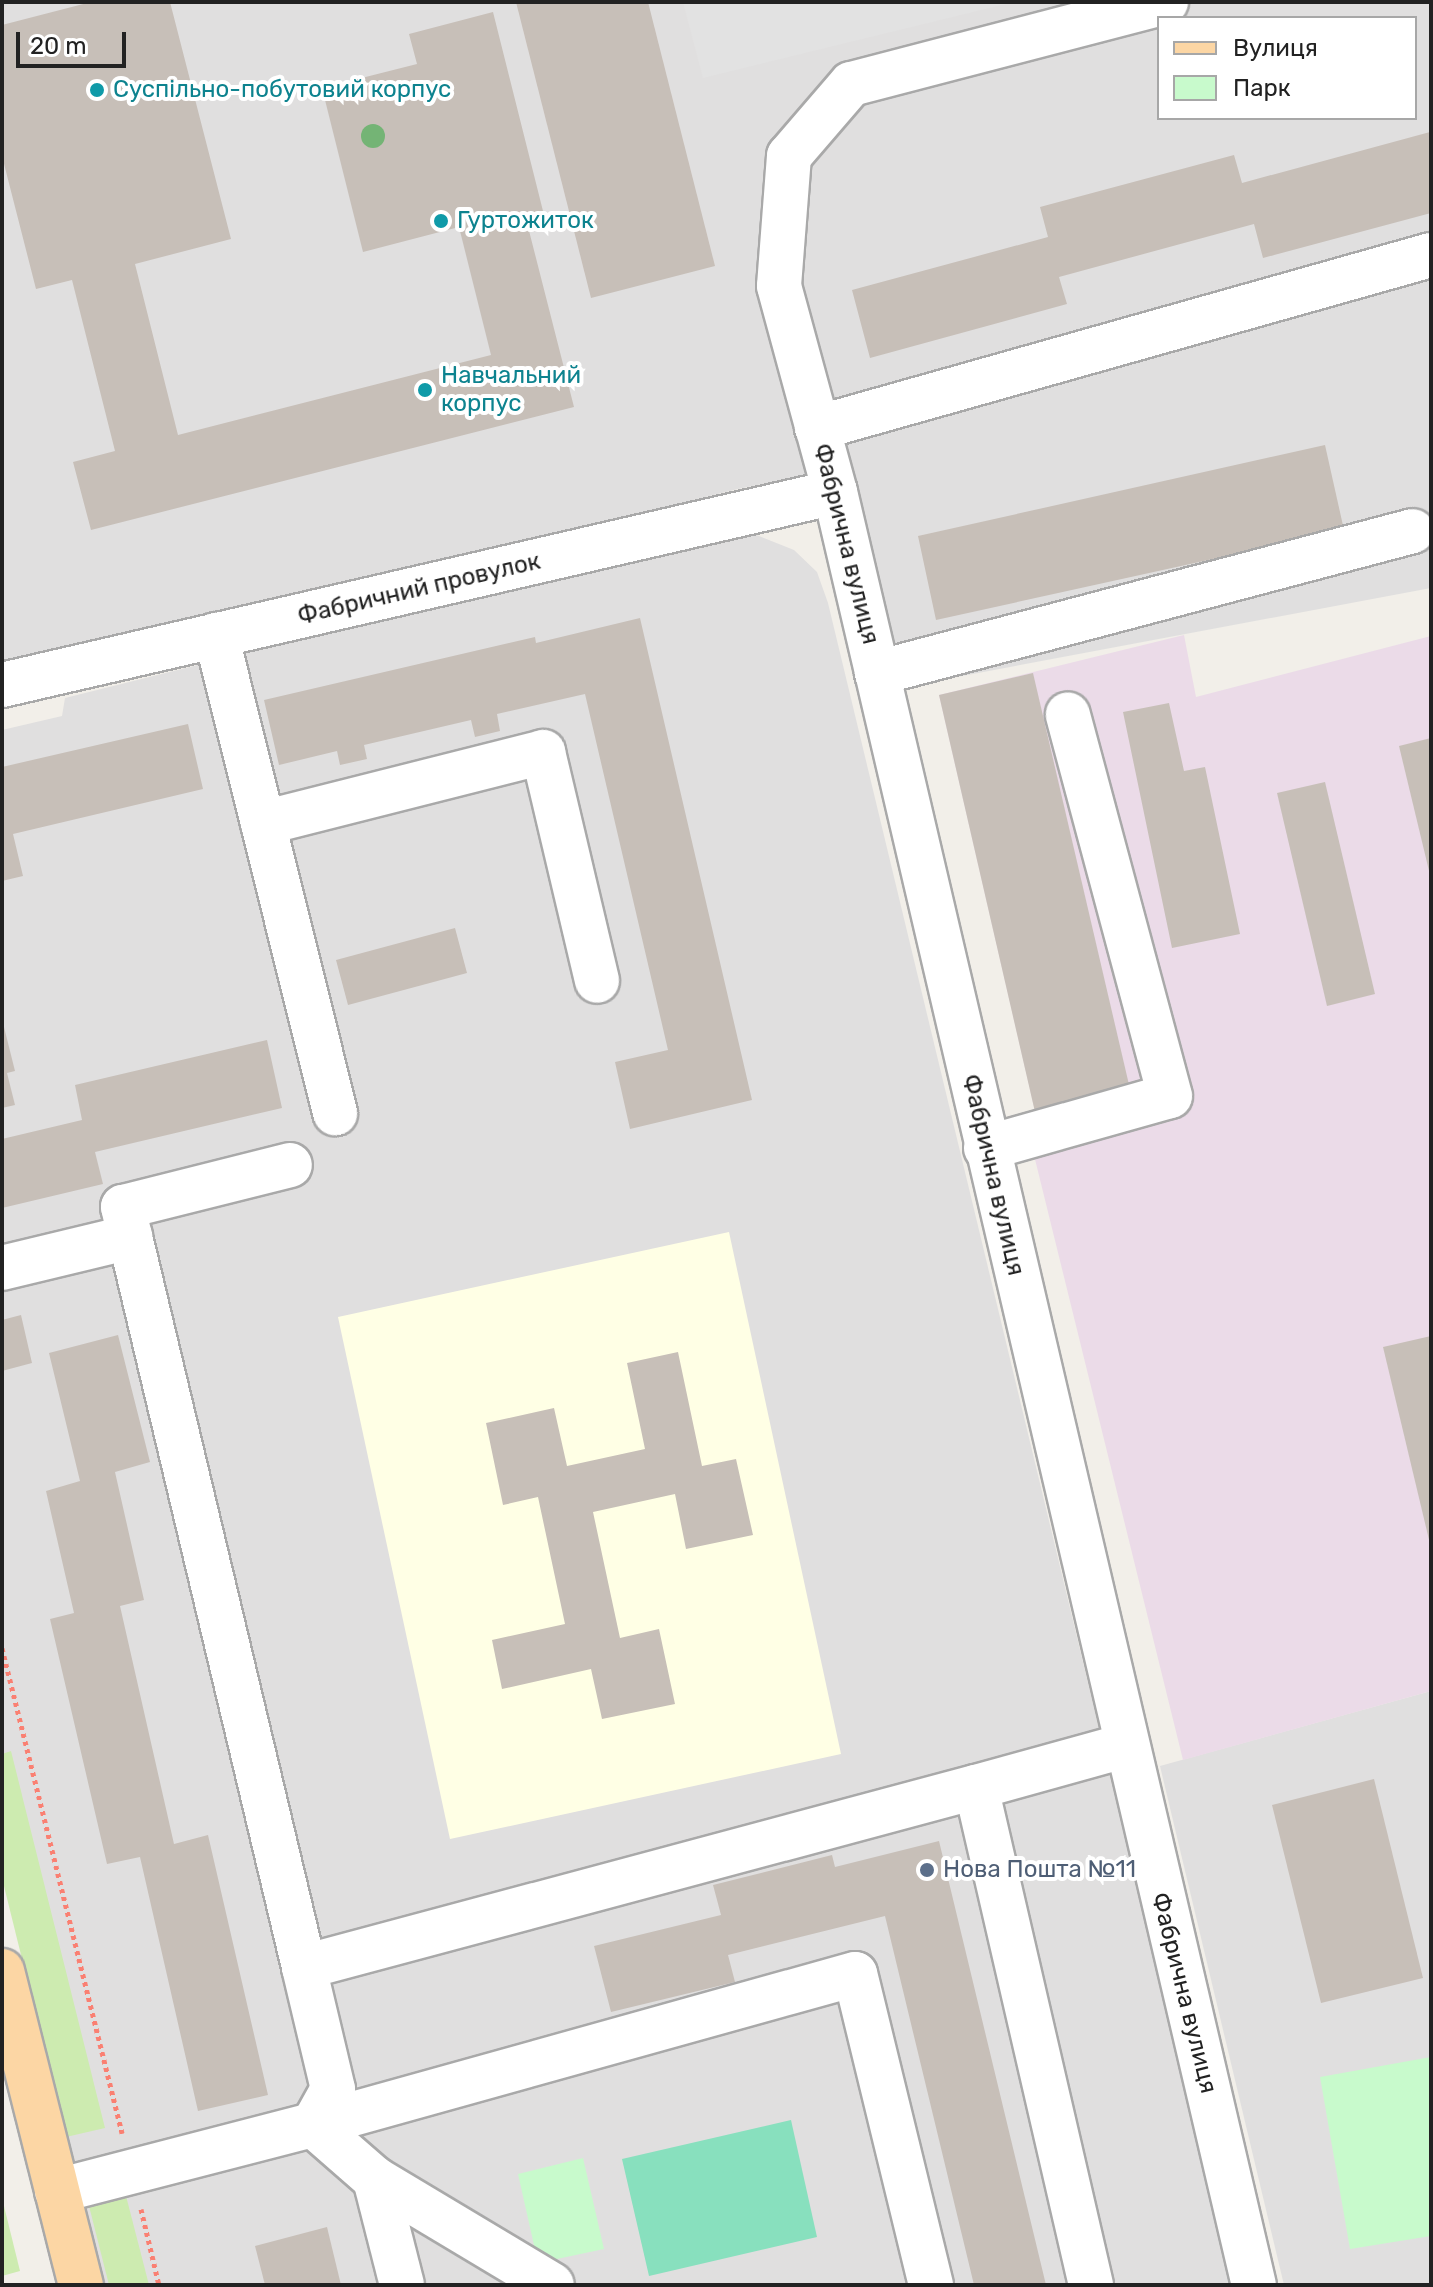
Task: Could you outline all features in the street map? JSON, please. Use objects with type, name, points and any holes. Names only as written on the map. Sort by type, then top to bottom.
[{"type":"main road","points":[[5,1991],[81,2285]]},
{"type":"street","name":"Фабрична вулиця","points":[[1166,2],[851,84],[789,156],[779,286],[835,492],[1124,1746],[1254,2285]]},
{"type":"street","points":[[817,428],[1431,255]]},
{"type":"street","name":"Фабричний провулок","points":[[2,685],[835,492]]},
{"type":"street","points":[[877,673],[1413,531]]},
{"type":"street","points":[[216,635],[335,1113]]},
{"type":"street","points":[[986,1148],[1170,1096],[1068,714]]},
{"type":"street","points":[[263,823],[491,749],[543,752],[597,981]]},
{"type":"street","points":[[290,1165],[123,1207],[333,2089],[313,2125]]},
{"type":"street","points":[[2,1268],[130,1237]]},
{"type":"street","points":[[304,1967],[1124,1746]]},
{"type":"street","points":[[976,1787],[1091,2285]]},
{"type":"street","points":[[57,2191],[313,2125],[855,1974],[931,2285]]},
{"type":"street","points":[[313,2125],[375,2179],[552,2285]]},
{"type":"street","points":[[375,2179],[402,2285]]},
{"type":"path","points":[[2,1648],[159,2285]]},
{"type":"shaded area","points":[[2,2],[1431,2],[1431,588],[898,688],[847,467],[738,489],[2,671]]},
{"type":"shaded area","points":[[683,2],[1014,2],[703,78]]},
{"type":"shaded area","points":[[754,534],[794,550],[817,572],[828,603],[1233,2285],[105,2285],[2,1870],[2,730],[62,716],[65,698],[719,535]]},
{"type":"shaded area","points":[[1184,635],[1196,697],[1431,636],[1431,1691],[1183,1760],[1031,1143],[1035,1111],[939,695]]},
{"type":"shaded area","points":[[729,1232],[841,1754],[450,1839],[338,1317]]},
{"type":"shaded area","points":[[1431,1691],[1431,2285],[1284,2285],[1160,1766]]},
{"type":"green space","points":[[11,1751],[105,2128],[66,2137],[2,1878],[2,1754]]},
{"type":"green space","points":[[1431,2057],[1431,2236],[1350,2249],[1320,2077]]},
{"type":"green space","points":[[791,2120],[817,2237],[649,2276],[622,2159]]},
{"type":"green space","points":[[583,2158],[604,2249],[538,2263],[518,2174]]},
{"type":"green space","points":[[125,2192],[149,2285],[109,2285],[88,2202]]},
{"type":"green space","points":[[2,2198],[20,2271],[2,2276]]},
{"type":"building","points":[[91,2],[170,2],[231,239],[135,264],[178,435],[491,355],[459,227],[363,252],[322,88],[417,64],[409,34],[493,12],[543,211],[525,215],[574,407],[91,530],[73,462],[115,451],[72,280],[36,289],[2,156],[2,25]]},
{"type":"building","points":[[516,2],[648,2],[715,266],[591,298]]},
{"type":"building","points":[[1430,132],[1431,213],[1263,258],[1254,224],[1059,277],[1067,304],[870,358],[852,290],[1048,237],[1040,207],[1234,155],[1242,183]]},
{"type":"building","points":[[1325,445],[1344,530],[936,620],[918,536]]},
{"type":"building","points":[[640,618],[752,1100],[630,1129],[615,1062],[668,1050],[585,694],[497,714],[500,731],[475,737],[471,720],[364,745],[367,759],[340,765],[337,751],[279,765],[264,700],[535,637],[536,643]]},
{"type":"building","points":[[1033,673],[1130,1089],[1035,1112],[939,695]]},
{"type":"building","points":[[1169,703],[1184,771],[1205,767],[1240,934],[1172,948],[1123,712]]},
{"type":"building","points":[[188,724],[203,789],[13,834],[23,876],[2,881],[2,767]]},
{"type":"building","points":[[1431,738],[1431,875],[1430,875],[1399,746]]},
{"type":"building","points":[[1325,782],[1375,994],[1327,1006],[1277,793]]},
{"type":"building","points":[[455,928],[467,973],[348,1005],[336,960]]},
{"type":"building","points":[[2,1019],[15,1071],[7,1073],[15,1105],[2,1108]]},
{"type":"building","points":[[267,1040],[282,1108],[95,1152],[103,1184],[2,1208],[2,1139],[82,1120],[75,1085]]},
{"type":"building","points":[[21,1315],[32,1363],[2,1371],[2,1320]]},
{"type":"building","points":[[118,1335],[150,1462],[115,1472],[144,1600],[120,1606],[174,1844],[208,1835],[268,2095],[198,2111],[140,1857],[107,1864],[50,1619],[74,1613],[46,1491],[80,1481],[49,1353]]},
{"type":"building","points":[[1431,1336],[1431,1544],[1430,1544],[1383,1347]]},
{"type":"building","points":[[678,1352],[702,1466],[736,1459],[753,1535],[686,1549],[675,1494],[593,1512],[620,1638],[659,1629],[675,1704],[602,1719],[591,1669],[502,1689],[492,1640],[565,1624],[538,1497],[503,1505],[486,1423],[554,1408],[567,1466],[645,1449],[627,1363]]},
{"type":"building","points":[[1374,1779],[1423,1978],[1321,2003],[1272,1805]]},
{"type":"building","points":[[939,1841],[1046,2285],[974,2285],[885,1916],[728,1955],[735,1982],[611,2012],[594,1946],[721,1915],[713,1885],[832,1855],[835,1867]]},
{"type":"building","points":[[327,2227],[341,2285],[265,2285],[255,2246]]},
{"type":"place","name":"Суспільно-побутовий корпус","points":[[97,90]]},
{"type":"place","name":"Гуртожиток","points":[[441,221]]},
{"type":"place","name":"Навчальний корпус","points":[[425,390]]},
{"type":"place","name":"Нова Пошта №11","points":[[927,1870]]}]
